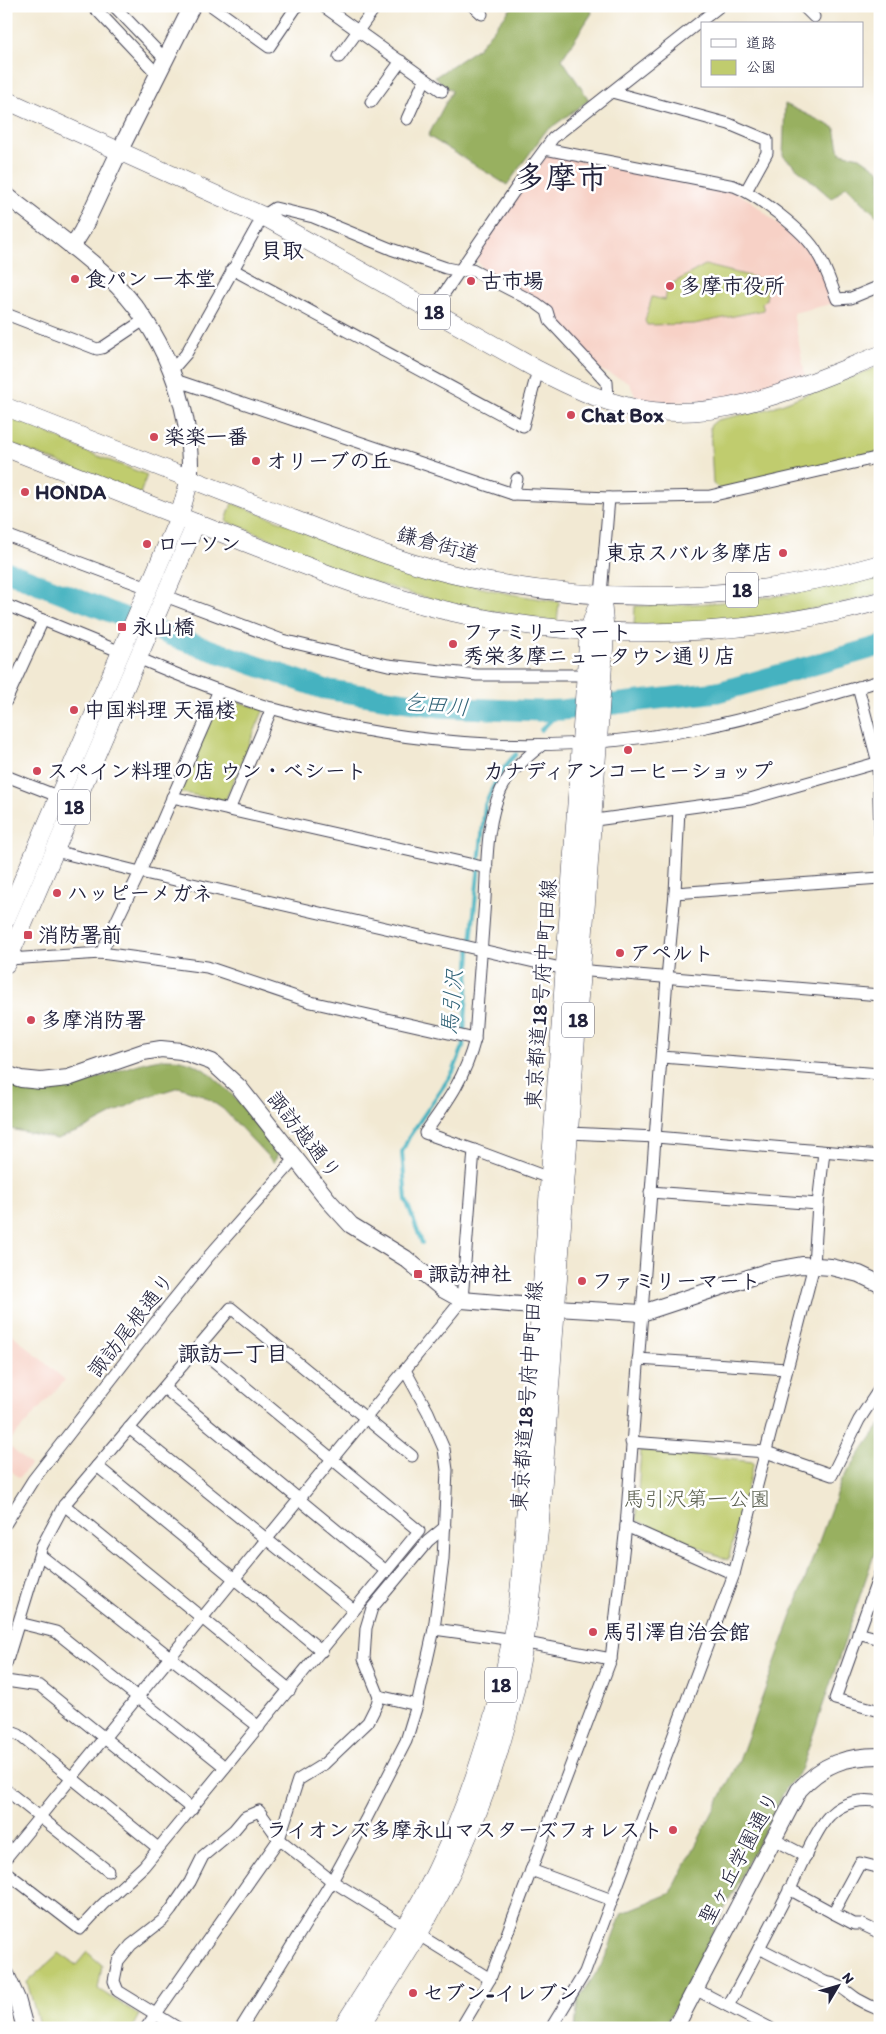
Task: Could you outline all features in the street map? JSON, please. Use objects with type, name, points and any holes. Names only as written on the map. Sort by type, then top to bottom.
[{"type":"main road","name":"18","points":[[6,100],[262,216],[538,370],[576,389],[634,408],[665,412],[705,411],[740,405],[774,396],[880,355]]},
{"type":"main road","name":"鎌倉街道","points":[[6,408],[346,540],[428,568],[467,578],[601,596],[670,596],[779,586],[847,573],[880,564]]},
{"type":"main road","name":"18","points":[[6,448],[333,577],[418,603],[508,621],[597,632],[688,631],[766,624],[880,601]]},
{"type":"main road","name":"18","points":[[6,919],[179,517],[190,479]]},
{"type":"main road","points":[[190,479],[196,523]]},
{"type":"main road","name":"18","points":[[8,961],[196,523]]},
{"type":"main road","name":"18","points":[[590,738],[601,596]]},
{"type":"main road","name":"東京都道18号府中町田線","points":[[342,2028],[452,1870],[481,1802],[507,1723],[518,1642],[540,1521],[548,1307],[550,1178],[573,970],[590,738]]},
{"type":"main road","name":"東京都道18号府中町田線","points":[[548,1307],[569,1133],[573,970]]},
{"type":"main road","name":"東京都道18号府中町田線","points":[[360,2028],[412,1930]]},
{"type":"street","points":[[94,6],[158,76]]},
{"type":"street","points":[[114,6],[166,60]]},
{"type":"street","points":[[72,247],[82,231],[192,6]]},
{"type":"street","points":[[212,6],[269,46],[297,6]]},
{"type":"street","points":[[323,6],[442,91]]},
{"type":"street","points":[[339,57],[376,6]]},
{"type":"street","points":[[432,311],[553,138],[720,6]]},
{"type":"street","points":[[803,6],[814,17]]},
{"type":"street","points":[[371,102],[401,61]]},
{"type":"street","points":[[407,119],[425,79]]},
{"type":"street","points":[[612,92],[729,124],[767,140],[767,153],[746,191]]},
{"type":"street","points":[[545,149],[734,186],[746,191],[802,233],[817,252],[837,299],[851,298],[880,286]]},
{"type":"street","points":[[8,200],[72,247],[109,278],[144,320],[174,375],[186,417],[190,440],[190,479]]},
{"type":"street","points":[[174,375],[262,216],[275,208],[314,216],[412,257],[460,271],[472,270],[536,302],[547,311],[550,321],[607,382],[608,400]]},
{"type":"street","points":[[232,269],[524,430],[538,370]]},
{"type":"street","points":[[6,314],[97,349],[102,348],[144,320]]},
{"type":"street","points":[[174,375],[513,494],[609,498],[710,496],[880,457]]},
{"type":"street","points":[[513,494],[516,479]]},
{"type":"street","points":[[601,596],[609,498]]},
{"type":"street","points":[[6,535],[146,594]]},
{"type":"street","points":[[162,601],[282,640],[388,664],[477,675],[594,681]]},
{"type":"street","points":[[6,605],[123,648]]},
{"type":"street","points":[[8,694],[43,620]]},
{"type":"street","points":[[140,654],[219,690],[315,720],[388,734],[459,742],[542,745],[590,738],[649,736],[706,727],[880,681]]},
{"type":"street","points":[[858,687],[879,763],[880,834]]},
{"type":"street","points":[[101,953],[140,872],[219,690]]},
{"type":"street","points":[[229,810],[272,708]]},
{"type":"street","points":[[542,745],[525,758],[501,790],[491,825],[485,868],[480,949],[469,1062],[462,1079],[425,1133],[550,1178]]},
{"type":"street","points":[[584,822],[750,799],[879,763]]},
{"type":"street","points":[[6,776],[76,803]]},
{"type":"street","points":[[172,798],[485,868]]},
{"type":"street","points":[[476,2028],[463,2025],[490,1979],[610,1658],[626,1526],[680,809]]},
{"type":"street","points":[[55,851],[573,970],[880,995]]},
{"type":"street","points":[[675,893],[880,878]]},
{"type":"street","points":[[8,961],[101,953],[207,967],[311,1002],[472,1039]]},
{"type":"street","name":"諏訪越通り","points":[[6,1074],[21,1079],[41,1081],[68,1078],[143,1052],[161,1049],[181,1051],[212,1062],[238,1087],[329,1201],[351,1225],[405,1258],[444,1290],[462,1300],[642,1313]]},
{"type":"street","points":[[662,1057],[880,1074]]},
{"type":"street","points":[[569,1133],[656,1137],[880,1156]]},
{"type":"street","points":[[6,1858],[462,1300],[474,1150]]},
{"type":"street","points":[[551,2028],[585,1972],[734,1574],[814,1265],[824,1152]]},
{"type":"street","name":"諏訪尾根通り","points":[[6,1523],[33,1480],[166,1309],[209,1256],[296,1158]]},
{"type":"street","points":[[650,1192],[818,1204]]},
{"type":"street","points":[[642,1313],[785,1267],[814,1265],[859,1274],[880,1284]]},
{"type":"street","points":[[6,1664],[42,1546],[64,1505],[230,1308],[412,1456]]},
{"type":"street","points":[[6,1872],[80,1930],[102,1905],[144,1866],[419,1531],[198,1348]]},
{"type":"street","points":[[638,1359],[787,1369]]},
{"type":"street","points":[[241,2028],[332,1881],[365,1821],[406,1741],[416,1705],[434,1629],[443,1560],[447,1470],[444,1449],[428,1412],[405,1370]]},
{"type":"street","points":[[164,1388],[386,1570]]},
{"type":"street","points":[[631,1442],[766,1452],[832,1475],[859,1420],[880,1388]]},
{"type":"street","points":[[129,1428],[354,1610]]},
{"type":"street","points":[[97,1466],[322,1651]]},
{"type":"street","points":[[64,1505],[290,1690]]},
{"type":"street","points":[[626,1526],[734,1574]]},
{"type":"street","points":[[146,2028],[280,1839],[298,1780],[324,1764],[368,1722],[379,1696],[364,1659],[366,1628],[372,1608],[428,1541],[445,1528]]},
{"type":"street","points":[[40,1555],[259,1726]]},
{"type":"street","points":[[880,1573],[835,1699],[880,1712]]},
{"type":"street","points":[[18,1622],[56,1632],[225,1767]]},
{"type":"street","points":[[434,1629],[610,1658]]},
{"type":"street","points":[[858,1633],[880,1639]]},
{"type":"street","points":[[6,1680],[40,1686],[192,1808]]},
{"type":"street","points":[[379,1696],[416,1705]]},
{"type":"street","points":[[6,1730],[19,1735],[158,1848]]},
{"type":"street","name":"聖ヶ丘学園通り","points":[[675,2028],[793,1800],[814,1776],[830,1765],[857,1756],[880,1756]]},
{"type":"street","points":[[6,1790],[108,1871]]},
{"type":"street","points":[[728,2006],[824,1823],[835,1811],[852,1802],[862,1800],[880,1802]]},
{"type":"street","points":[[178,2028],[118,1991],[114,1981],[118,1961],[131,1945],[163,1920],[190,1882],[203,1856],[234,1830],[245,1816],[259,1811],[280,1839],[332,1881],[490,1979]]},
{"type":"street","points":[[773,1839],[806,1856]]},
{"type":"street","points":[[833,1913],[860,1863],[880,1868]]},
{"type":"street","points":[[531,1870],[612,1900]]},
{"type":"street","points":[[789,1889],[854,1924],[862,1924],[880,1933]]},
{"type":"street","points":[[759,1948],[825,1982],[833,1983],[850,1992],[855,1998],[880,2010]]},
{"type":"street","points":[[6,1974],[17,1999],[25,2028]]},
{"type":"street","points":[[695,1989],[770,2028]]},
{"type":"shaded area","name":"多摩市役所","points":[[553,155],[735,192],[751,201],[799,242],[812,255],[835,303],[793,313],[805,375],[742,398],[659,403],[637,400],[629,382],[601,370],[556,320],[557,311],[483,269],[475,258],[544,158]]},
{"type":"shaded area","points":[[6,1329],[65,1380],[7,1444],[30,1465],[19,1478],[6,1466]]},
{"type":"green space","points":[[513,6],[590,6],[592,13],[562,59],[589,100],[545,132],[507,185],[428,136],[452,91],[435,77],[477,49]]},
{"type":"green space","points":[[785,104],[835,128],[840,153],[860,157],[880,171],[880,219],[846,186],[832,199],[783,156]]},
{"type":"green space","points":[[705,265],[761,279],[768,287],[766,300],[762,304],[764,310],[694,324],[647,325],[645,321],[652,297],[665,300],[668,286]]},
{"type":"green space","points":[[880,366],[880,452],[721,490],[713,484],[710,426],[717,420],[768,409]]},
{"type":"green space","points":[[6,415],[37,427],[85,451],[147,475],[140,494],[6,442]]},
{"type":"green space","points":[[232,503],[425,576],[559,602],[557,622],[456,605],[408,593],[333,569],[288,546],[226,521]]},
{"type":"green space","points":[[880,573],[880,593],[819,608],[758,617],[696,623],[634,625],[635,606],[681,605],[772,597],[825,587]]},
{"type":"green space","points":[[222,698],[264,709],[225,801],[178,792]]},
{"type":"green space","points":[[160,1059],[191,1063],[215,1078],[238,1102],[278,1153],[274,1163],[223,1109],[202,1095],[179,1087],[143,1098],[84,1129],[57,1139],[6,1128],[6,1084],[27,1089],[47,1090],[66,1088]]},
{"type":"green space","points":[[880,1425],[880,1537],[801,1770],[786,1788],[664,2028],[575,2028],[578,2000],[604,1961],[622,1913],[671,1893],[739,1761],[841,1481]]},
{"type":"green space","name":"馬引沢第一公園","points":[[641,1450],[754,1462],[728,1560],[636,1520]]},
{"type":"green space","points":[[87,1952],[102,1965],[98,1989],[139,2015],[132,2028],[40,2028],[27,1982],[59,1953],[76,1965]]},
{"type":"waterway","name":"乞田川","points":[[6,571],[182,640],[324,689],[439,707],[539,711],[562,710],[718,692],[880,646]]},
{"type":"waterway","name":"馬引沢","points":[[541,730],[562,710]]},
{"type":"waterway","name":"馬引沢","points":[[422,1243],[406,1200],[402,1152],[409,1137],[453,1072],[463,1047],[470,952],[485,805],[498,778],[516,754]]},
{"type":"place","name":"食パン 一本堂","points":[[75,279]]},
{"type":"place","name":"古市場","points":[[471,281]]},
{"type":"place","name":"多摩市役所","points":[[670,286]]},
{"type":"place","name":"Chat Box","points":[[571,415]]},
{"type":"place","name":"楽楽一番","points":[[154,437]]},
{"type":"place","name":"オリーブの丘","points":[[256,461]]},
{"type":"place","name":"HONDA","points":[[25,492]]},
{"type":"place","name":"ローソン","points":[[147,544]]},
{"type":"place","name":"東京スバル多摩店","points":[[783,553]]},
{"type":"place","name":"永山橋","points":[[122,627]]},
{"type":"place","name":"ファミリーマート 秀栄多摩ニュータウン通り店","points":[[453,644]]},
{"type":"place","name":"中国料理 天福楼","points":[[74,710]]},
{"type":"place","name":"カナディアンコーヒーショップ","points":[[628,750]]},
{"type":"place","name":"スペイン料理の店 ウン・ベシート","points":[[37,771]]},
{"type":"place","name":"ハッピーメガネ","points":[[57,893]]},
{"type":"place","name":"消防署前","points":[[28,935]]},
{"type":"place","name":"アペルト","points":[[620,953]]},
{"type":"place","name":"多摩消防署","points":[[31,1020]]},
{"type":"place","name":"諏訪神社","points":[[418,1274]]},
{"type":"place","name":"ファミリーマート","points":[[582,1281]]},
{"type":"place","name":"馬引澤自治会館","points":[[593,1632]]},
{"type":"place","name":"ライオンズ多摩永山マスターズフォレスト","points":[[673,1830]]},
{"type":"place","name":"セブン-イレブン","points":[[413,1993]]},
{"type":"district","name":"多摩市","points":[[561,177]]},
{"type":"district","name":"貝取","points":[[282,250]]},
{"type":"district","name":"諏訪一丁目","points":[[233,1353]]}]
